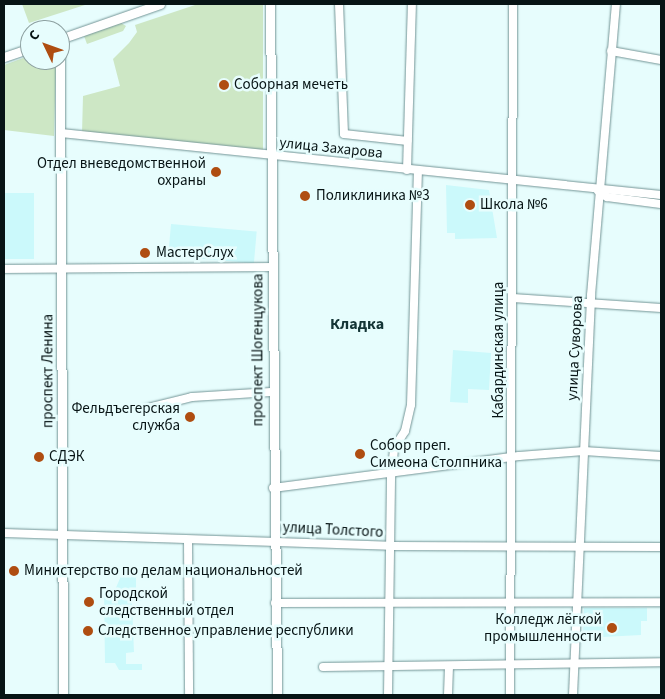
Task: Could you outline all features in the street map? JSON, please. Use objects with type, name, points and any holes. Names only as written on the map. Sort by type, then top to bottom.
[{"type":"main road","points":[[70,36],[160,4]]},
{"type":"main road","name":"проспект Шогенцукова","points":[[270,4],[272,392],[277,695]]},
{"type":"main road","points":[[4,57],[20,51]]},
{"type":"main road","name":"проспект Ленина","points":[[60,70],[63,695]]},
{"type":"street","points":[[339,4],[344,134],[408,141]]},
{"type":"street","points":[[407,170],[412,4]]},
{"type":"street","name":"Кабардинская улица","points":[[510,695],[514,546],[513,4]]},
{"type":"street","name":"улица Суворова","points":[[573,695],[575,603],[590,303],[598,191],[616,4]]},
{"type":"street","points":[[611,51],[661,60]]},
{"type":"street","name":"улица Захарова","points":[[61,133],[598,191],[661,195]]},
{"type":"street","points":[[388,695],[390,546],[394,448],[405,431],[411,405],[418,172]]},
{"type":"street","name":"улица Захарова","points":[[598,191],[607,197],[661,204]]},
{"type":"street","points":[[4,269],[271,267]]},
{"type":"street","points":[[513,298],[661,308]]},
{"type":"street","points":[[144,409],[192,397],[272,392]]},
{"type":"street","points":[[273,488],[513,457],[584,451],[661,456]]},
{"type":"street","name":"улица Толстого","points":[[4,532],[390,546],[578,545],[661,547]]},
{"type":"street","points":[[188,540],[189,695]]},
{"type":"street","points":[[275,603],[513,604],[661,602]]},
{"type":"street","points":[[323,667],[661,662]]},
{"type":"street","points":[[448,695],[449,666]]},
{"type":"shaded area","name":"Школа №6","points":[[446,185],[489,190],[497,238],[455,239],[455,233],[447,233]]},
{"type":"shaded area","points":[[4,193],[34,193],[34,259],[4,259]]},
{"type":"shaded area","points":[[171,224],[257,231],[254,263],[168,256]]},
{"type":"shaded area","points":[[453,350],[491,353],[489,390],[468,389],[468,403],[450,402]]},
{"type":"shaded area","points":[[121,576],[136,576],[136,591],[146,591],[146,599],[132,603],[134,652],[126,653],[126,664],[142,664],[142,670],[119,670],[115,663],[105,663],[104,590],[115,590]]},
{"type":"shaded area","name":"Колледж лёгкой промышленности","points":[[584,608],[647,608],[647,621],[641,621],[641,635],[583,638]]},
{"type":"green space","points":[[22,4],[88,4],[38,20],[28,20]]},
{"type":"green space","points":[[198,4],[263,4],[263,154],[82,133],[83,96],[120,86],[113,59],[137,32],[135,25]]},
{"type":"green space","points":[[121,23],[126,26],[123,31],[87,44],[84,36]]},
{"type":"green space","points":[[20,59],[20,70],[56,70],[54,136],[4,130],[4,65]]},
{"type":"place","name":"Соборная мечеть","points":[[224,85]]},
{"type":"place","name":"Отдел вневедомственной охраны","points":[[216,172]]},
{"type":"place","name":"Поликлиника №3","points":[[305,196]]},
{"type":"place","name":"Школа №6","points":[[470,205]]},
{"type":"place","name":"МастерСлух","points":[[145,253]]},
{"type":"place","name":"Фельдъегерская служба","points":[[190,417]]},
{"type":"place","name":"Собор преп. Симеона Столпника","points":[[360,454]]},
{"type":"place","name":"СДЭК","points":[[39,457]]},
{"type":"place","name":"Министерство по делам национальностей","points":[[14,571]]},
{"type":"place","name":"Городской следственный отдел","points":[[89,602]]},
{"type":"place","name":"Колледж лёгкой промышленности","points":[[612,628]]},
{"type":"place","name":"Следственное управление республики","points":[[88,631]]},
{"type":"district","name":"Кладка","points":[[357,324]]}]
